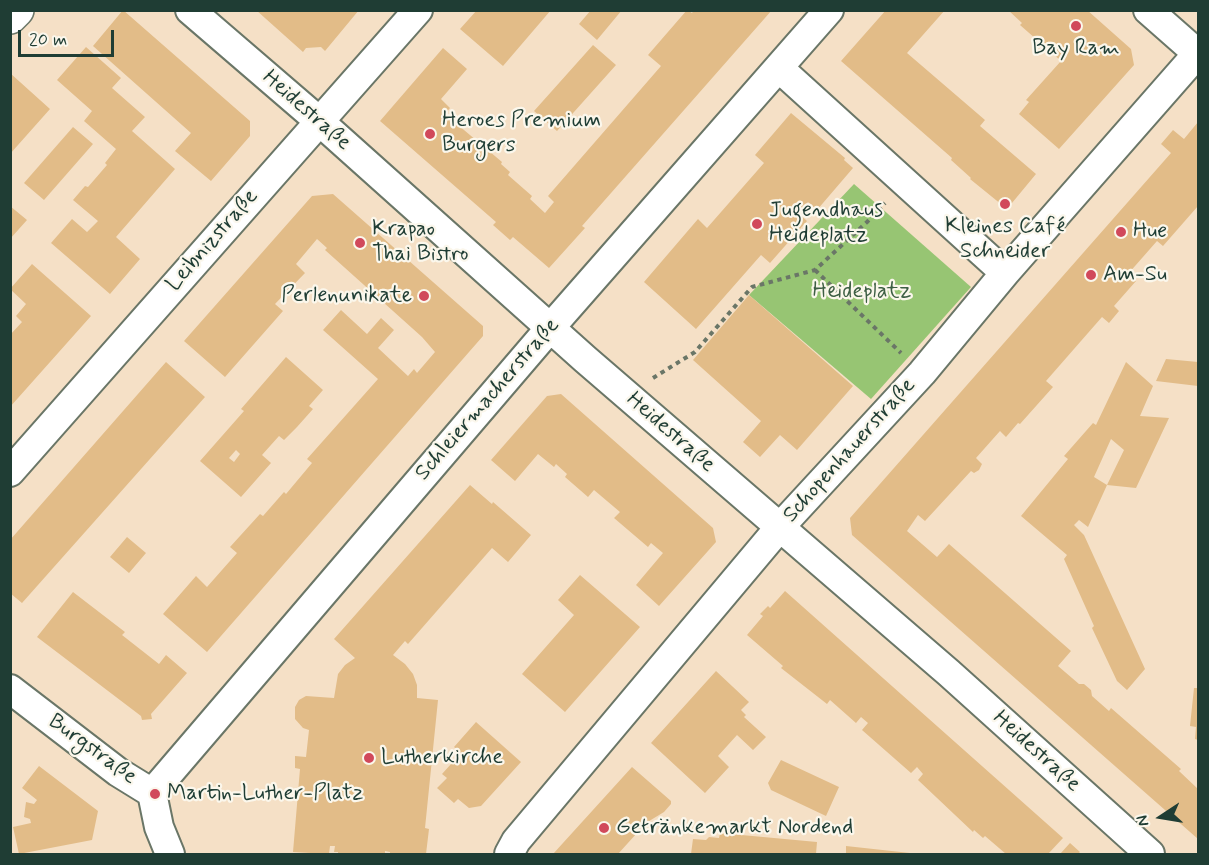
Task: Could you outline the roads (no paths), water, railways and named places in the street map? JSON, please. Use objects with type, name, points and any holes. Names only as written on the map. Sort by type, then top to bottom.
[{"type":"main road","points":[[10,17],[16,10]]},
{"type":"street","name":"Heidestraße","points":[[190,10],[319,121],[550,328],[949,673],[1150,855]]},
{"type":"street","name":"Leibnizstraße","points":[[10,472],[418,10]]},
{"type":"street","name":"Schleiermacherstraße","points":[[152,793],[550,328],[829,10]]},
{"type":"street","points":[[1148,10],[1198,53]]},
{"type":"street","name":"Schopenhauerstraße","points":[[508,855],[516,841],[779,528],[922,373],[1005,273],[1198,53]]},
{"type":"street","points":[[779,68],[1005,273]]},
{"type":"street","name":"Burgstraße","points":[[10,689],[118,771],[152,793],[159,827],[170,855]]},
{"type":"place","name":"Bay Ram","points":[[1076,26]]},
{"type":"place","name":"Heroes Premium Burgers","points":[[430,134]]},
{"type":"place","name":"Kleines Café Schneider","points":[[1005,204]]},
{"type":"place","name":"Jugendhaus Heideplatz","points":[[757,224]]},
{"type":"place","name":"Hue","points":[[1121,232]]},
{"type":"place","name":"Krapao Thai Bistro","points":[[360,243]]},
{"type":"place","name":"Am-Su","points":[[1091,275]]},
{"type":"place","name":"Perlenunikate","points":[[424,296]]},
{"type":"place","name":"Lutherkirche","points":[[369,758]]},
{"type":"place","name":"Martin-Luther-Platz","points":[[155,794]]},
{"type":"place","name":"Getränkemarkt Nordend","points":[[604,828]]},
{"type":"park label","name":"Heideplatz","points":[[862,292]]}]
